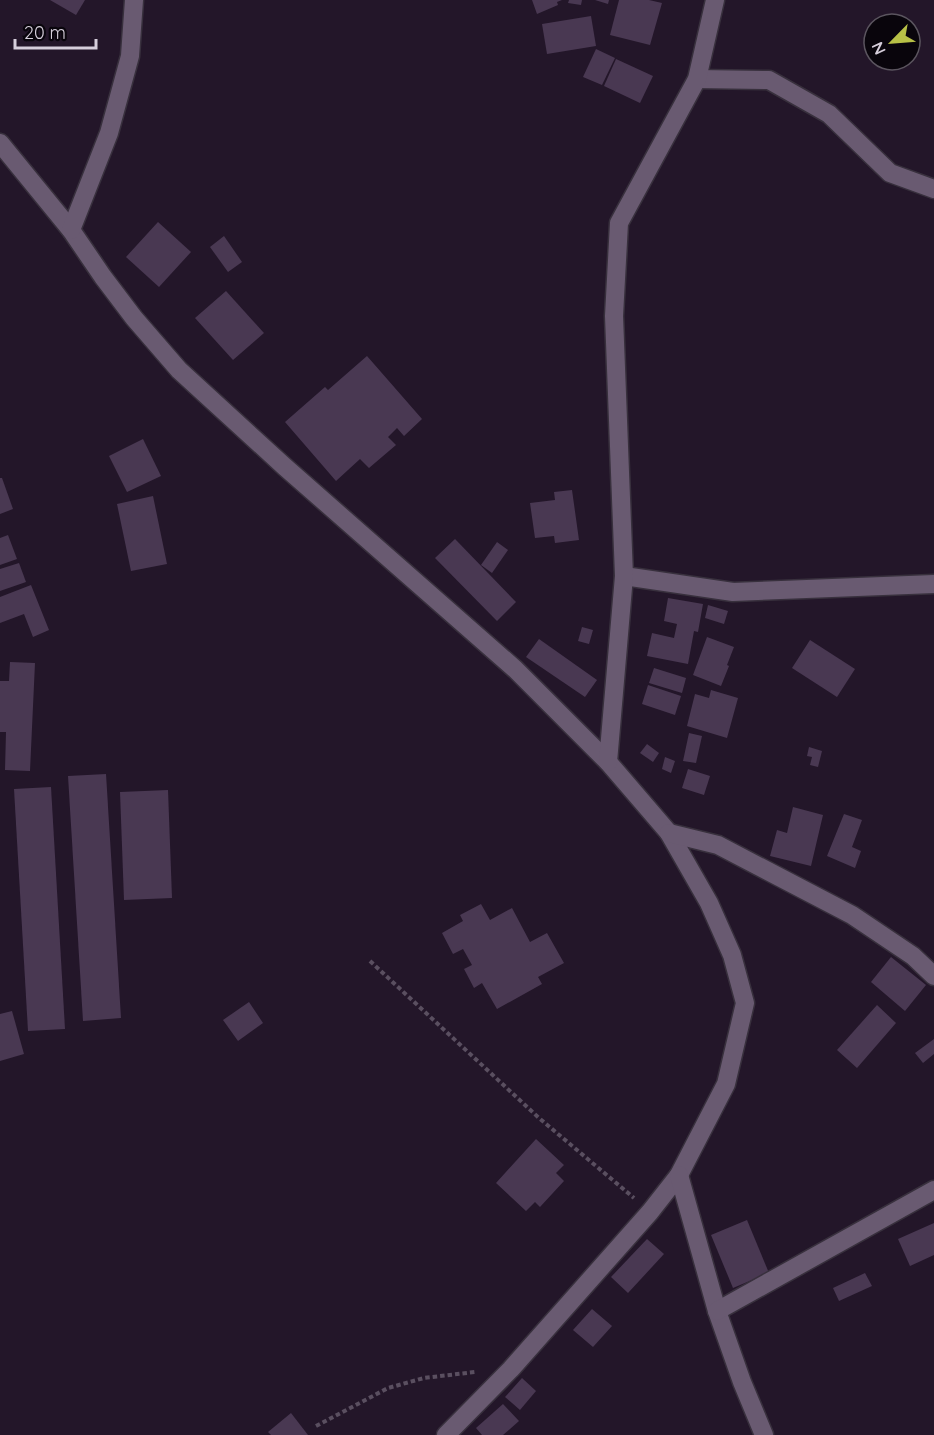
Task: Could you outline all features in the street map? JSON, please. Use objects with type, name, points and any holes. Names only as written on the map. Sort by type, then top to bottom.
[{"type":"street","points":[[71,230],[109,133],[130,56],[134,0]]},
{"type":"street","points":[[608,762],[624,576],[614,316],[619,223],[697,79],[715,0]]},
{"type":"street","points":[[697,79],[769,80],[829,114],[890,173],[934,189]]},
{"type":"street","points":[[0,143],[71,230],[134,318],[178,370],[515,669],[608,762],[669,833],[709,903],[732,955],[745,1003],[726,1084],[679,1175],[650,1212],[511,1369],[446,1435]]},
{"type":"street","points":[[624,576],[733,592],[934,584]]},
{"type":"street","points":[[669,833],[718,845],[852,915],[913,956],[934,976]]},
{"type":"street","points":[[679,1175],[717,1311],[764,1435]]},
{"type":"street","points":[[717,1311],[934,1190]]},
{"type":"path","points":[[370,961],[539,1118],[650,1212]]},
{"type":"path","points":[[316,1426],[388,1388],[424,1378],[511,1369]]},
{"type":"building","points":[[50,0],[85,0],[76,15]]},
{"type":"building","points":[[532,0],[562,0],[557,2],[558,5],[537,14]]},
{"type":"building","points":[[569,0],[582,0],[581,5],[568,3]]},
{"type":"building","points":[[595,0],[609,0],[608,4]]},
{"type":"building","points":[[619,0],[649,0],[662,3],[650,45],[610,35]]},
{"type":"building","points":[[591,16],[596,46],[547,54],[542,24]]},
{"type":"building","points":[[596,49],[615,58],[602,85],[583,77]]},
{"type":"building","points":[[616,59],[653,76],[640,103],[604,86]]},
{"type":"building","points":[[158,222],[191,252],[159,287],[126,257]]},
{"type":"building","points":[[224,236],[242,262],[228,272],[210,247]]},
{"type":"building","points":[[226,291],[264,333],[233,360],[195,318]]},
{"type":"building","points":[[367,356],[422,419],[404,436],[397,428],[388,437],[396,445],[369,468],[360,459],[336,481],[285,422],[325,387],[328,390]]},
{"type":"building","points":[[143,439],[161,476],[127,492],[109,456]]},
{"type":"building","points":[[0,478],[2,478],[13,509],[0,514]]},
{"type":"building","points":[[572,490],[579,540],[555,543],[554,536],[535,538],[530,503],[555,500],[554,492]]},
{"type":"building","points":[[153,496],[167,564],[131,571],[117,504]]},
{"type":"building","points":[[8,535],[17,559],[0,565],[0,538]]},
{"type":"building","points":[[455,539],[516,602],[497,621],[435,558]]},
{"type":"building","points":[[497,542],[508,550],[492,573],[481,565]]},
{"type":"building","points":[[19,563],[26,582],[0,591],[0,569]]},
{"type":"building","points":[[31,585],[49,630],[33,637],[24,614],[0,623],[0,597]]},
{"type":"building","points":[[668,598],[703,604],[698,632],[694,631],[688,664],[647,656],[652,633],[674,638],[677,624],[664,621]]},
{"type":"building","points":[[708,605],[728,611],[724,624],[705,618]]},
{"type":"building","points":[[582,627],[593,630],[589,644],[578,641]]},
{"type":"building","points":[[707,637],[734,647],[721,686],[693,675]]},
{"type":"building","points":[[539,639],[597,680],[585,697],[526,657]]},
{"type":"building","points":[[810,640],[855,669],[837,697],[792,668]]},
{"type":"building","points":[[10,662],[35,663],[30,771],[5,770],[6,732],[0,732],[0,681],[9,681]]},
{"type":"building","points":[[654,668],[686,678],[682,693],[649,683]]},
{"type":"building","points":[[648,685],[681,696],[675,715],[642,704]]},
{"type":"building","points":[[711,690],[738,698],[727,738],[687,726],[695,694],[709,698]]},
{"type":"building","points":[[689,733],[702,736],[696,763],[683,761]]},
{"type":"building","points":[[647,744],[659,753],[653,762],[640,753]]},
{"type":"building","points":[[809,747],[822,751],[818,767],[810,765],[812,757],[807,756]]},
{"type":"building","points":[[665,757],[675,761],[671,773],[662,769]]},
{"type":"building","points":[[688,769],[710,776],[704,795],[682,788]]},
{"type":"building","points":[[106,774],[121,1018],[83,1021],[68,776]]},
{"type":"building","points":[[51,787],[65,1029],[28,1031],[14,789]]},
{"type":"building","points":[[168,790],[172,898],[124,900],[120,792]]},
{"type":"building","points":[[793,807],[823,815],[811,866],[770,856],[777,830],[787,833]]},
{"type":"building","points":[[844,814],[862,820],[852,847],[861,851],[855,868],[827,856]]},
{"type":"building","points":[[481,904],[490,920],[512,908],[530,942],[547,933],[564,963],[538,977],[542,984],[497,1009],[482,983],[474,988],[464,969],[472,965],[463,949],[453,954],[442,933],[463,921],[460,915]]},
{"type":"building","points":[[891,957],[926,985],[905,1011],[871,982]]},
{"type":"building","points":[[249,1002],[263,1023],[238,1041],[223,1020]]},
{"type":"building","points":[[877,1005],[896,1023],[857,1068],[837,1050]]},
{"type":"building","points":[[12,1011],[24,1054],[0,1061],[0,1014]]},
{"type":"building","points":[[934,1039],[934,1054],[923,1063],[915,1053]]},
{"type":"building","points":[[536,1139],[564,1165],[556,1173],[564,1181],[540,1207],[535,1202],[526,1211],[496,1183]]},
{"type":"building","points":[[747,1220],[769,1273],[733,1288],[711,1235]]},
{"type":"building","points":[[934,1223],[934,1255],[910,1266],[898,1239]]},
{"type":"building","points":[[647,1239],[664,1254],[628,1293],[611,1277]]},
{"type":"building","points":[[865,1273],[872,1286],[839,1301],[833,1288]]},
{"type":"building","points":[[592,1309],[612,1326],[593,1347],[573,1330]]},
{"type":"building","points":[[522,1378],[536,1391],[520,1410],[505,1397]]},
{"type":"building","points":[[503,1404],[519,1421],[503,1435],[482,1435],[476,1428]]},
{"type":"building","points":[[291,1413],[308,1435],[271,1435],[268,1432]]}]
